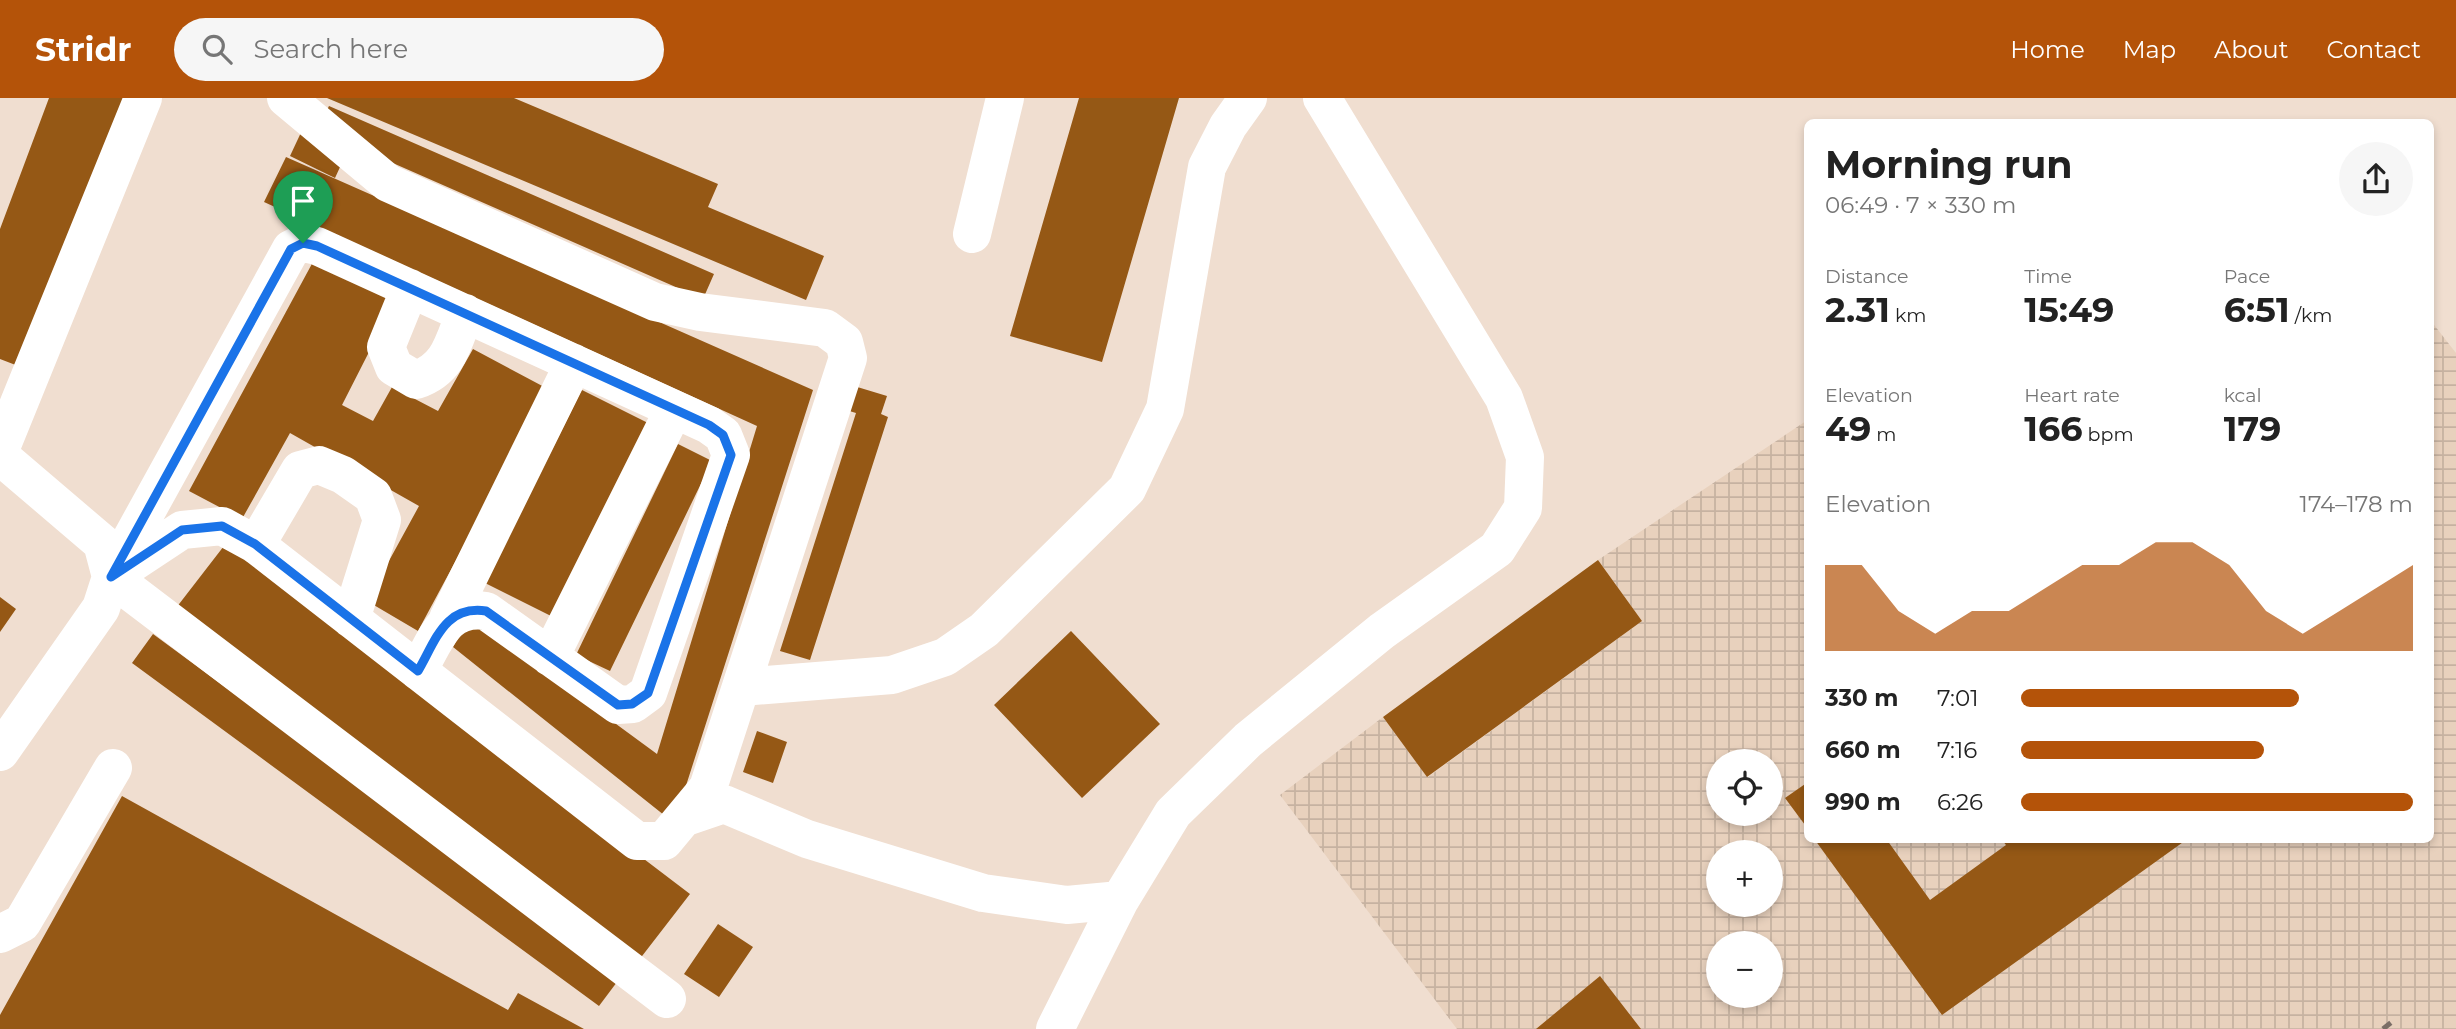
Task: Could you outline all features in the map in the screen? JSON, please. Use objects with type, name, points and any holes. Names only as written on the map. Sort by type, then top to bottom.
[{"type":"street","points":[[0,450],[143,98]]},
{"type":"street","points":[[111,577],[182,530],[222,526],[256,545],[637,841],[664,841],[708,788],[848,358],[844,342],[825,328],[700,312],[654,302],[388,183],[286,98]]},
{"type":"street","points":[[972,234],[1005,98]]},
{"type":"street","points":[[741,687],[892,676],[945,657],[985,631],[1127,489],[1165,409],[1207,167],[1228,125],[1248,98]]},
{"type":"street","points":[[1055,1029],[1120,900],[1173,813],[1248,740],[1382,631],[1497,549],[1523,508],[1525,457],[1504,398],[1322,98]]},
{"type":"street","points":[[0,752],[14,705],[101,608],[111,577],[291,249],[303,243],[317,246],[411,288],[709,425],[723,435],[731,455],[648,693],[632,704],[618,705],[486,611],[467,608],[448,619]]},
{"type":"street","points":[[411,288],[386,347],[394,367],[416,380],[435,374],[465,313]]},
{"type":"street","points":[[418,671],[448,619],[574,363]]},
{"type":"street","points":[[550,657],[674,409]]},
{"type":"street","points":[[0,456],[102,543],[111,577],[667,999]]},
{"type":"street","points":[[256,545],[300,470],[319,465],[343,475],[373,496],[382,520],[351,619]]},
{"type":"street","points":[[0,962],[11,929],[113,768]]},
{"type":"street","points":[[683,818],[724,804],[807,839],[983,893],[1067,905],[1120,900]]},
{"type":"shaded area","points":[[2434,325],[2456,353],[2456,1029],[1457,1029],[1280,795],[1383,717],[1428,777],[1642,621],[1598,560],[1804,422],[1804,843],[2434,843]]},
{"type":"building","points":[[49,98],[127,98],[26,369],[0,359],[0,229]]},
{"type":"building","points":[[327,98],[514,98],[718,184],[708,207],[824,256],[806,300]]},
{"type":"building","points":[[1079,98],[1179,98],[1102,362],[1010,336]]},
{"type":"building","points":[[329,106],[714,274],[703,299],[354,146],[325,114]]},
{"type":"building","points":[[305,124],[346,154],[335,178],[290,156]]},
{"type":"building","points":[[286,157],[813,390],[674,823],[453,647],[470,617],[657,754],[757,426],[264,202]]},
{"type":"building","points":[[314,260],[395,301],[342,405],[373,421],[392,387],[438,411],[473,349],[548,389],[418,631],[367,601],[419,506],[290,433],[242,519],[189,491]]},
{"type":"building","points":[[854,386],[887,396],[881,414],[888,417],[810,660],[780,651],[856,413],[846,410]]},
{"type":"building","points":[[582,390],[652,425],[555,618],[485,583]]},
{"type":"building","points":[[678,444],[712,461],[610,671],[576,655]]},
{"type":"building","points":[[227,542],[690,894],[639,960],[176,608]]},
{"type":"building","points":[[1598,560],[1642,621],[1427,777],[1383,717]]},
{"type":"building","points":[[0,597],[16,609],[0,632]]},
{"type":"building","points":[[1071,631],[1160,724],[1082,798],[994,705]]},
{"type":"building","points":[[153,634],[620,978],[599,1006],[132,663]]},
{"type":"building","points":[[757,731],[787,742],[773,783],[743,772]]},
{"type":"building","points":[[1804,785],[1804,824],[1785,798]]},
{"type":"building","points":[[122,796],[508,1010],[518,993],[584,1029],[0,1029],[0,1015]]},
{"type":"building","points":[[1817,843],[1889,843],[1930,900],[2006,845],[2004,843],[2182,843],[1942,1015]]},
{"type":"building","points":[[718,924],[753,947],[719,997],[684,974]]},
{"type":"building","points":[[1600,976],[1641,1029],[1536,1029]]},
{"type":"railway","points":[[2383,1029],[2393,1021]]},
{"type":"route","points":[[303,243],[317,246],[411,288],[709,425],[723,435],[731,455],[648,693],[632,704],[618,705],[486,611],[467,608],[448,619],[418,671],[255,544],[222,526],[182,530],[111,577],[291,249],[303,243]]}]
